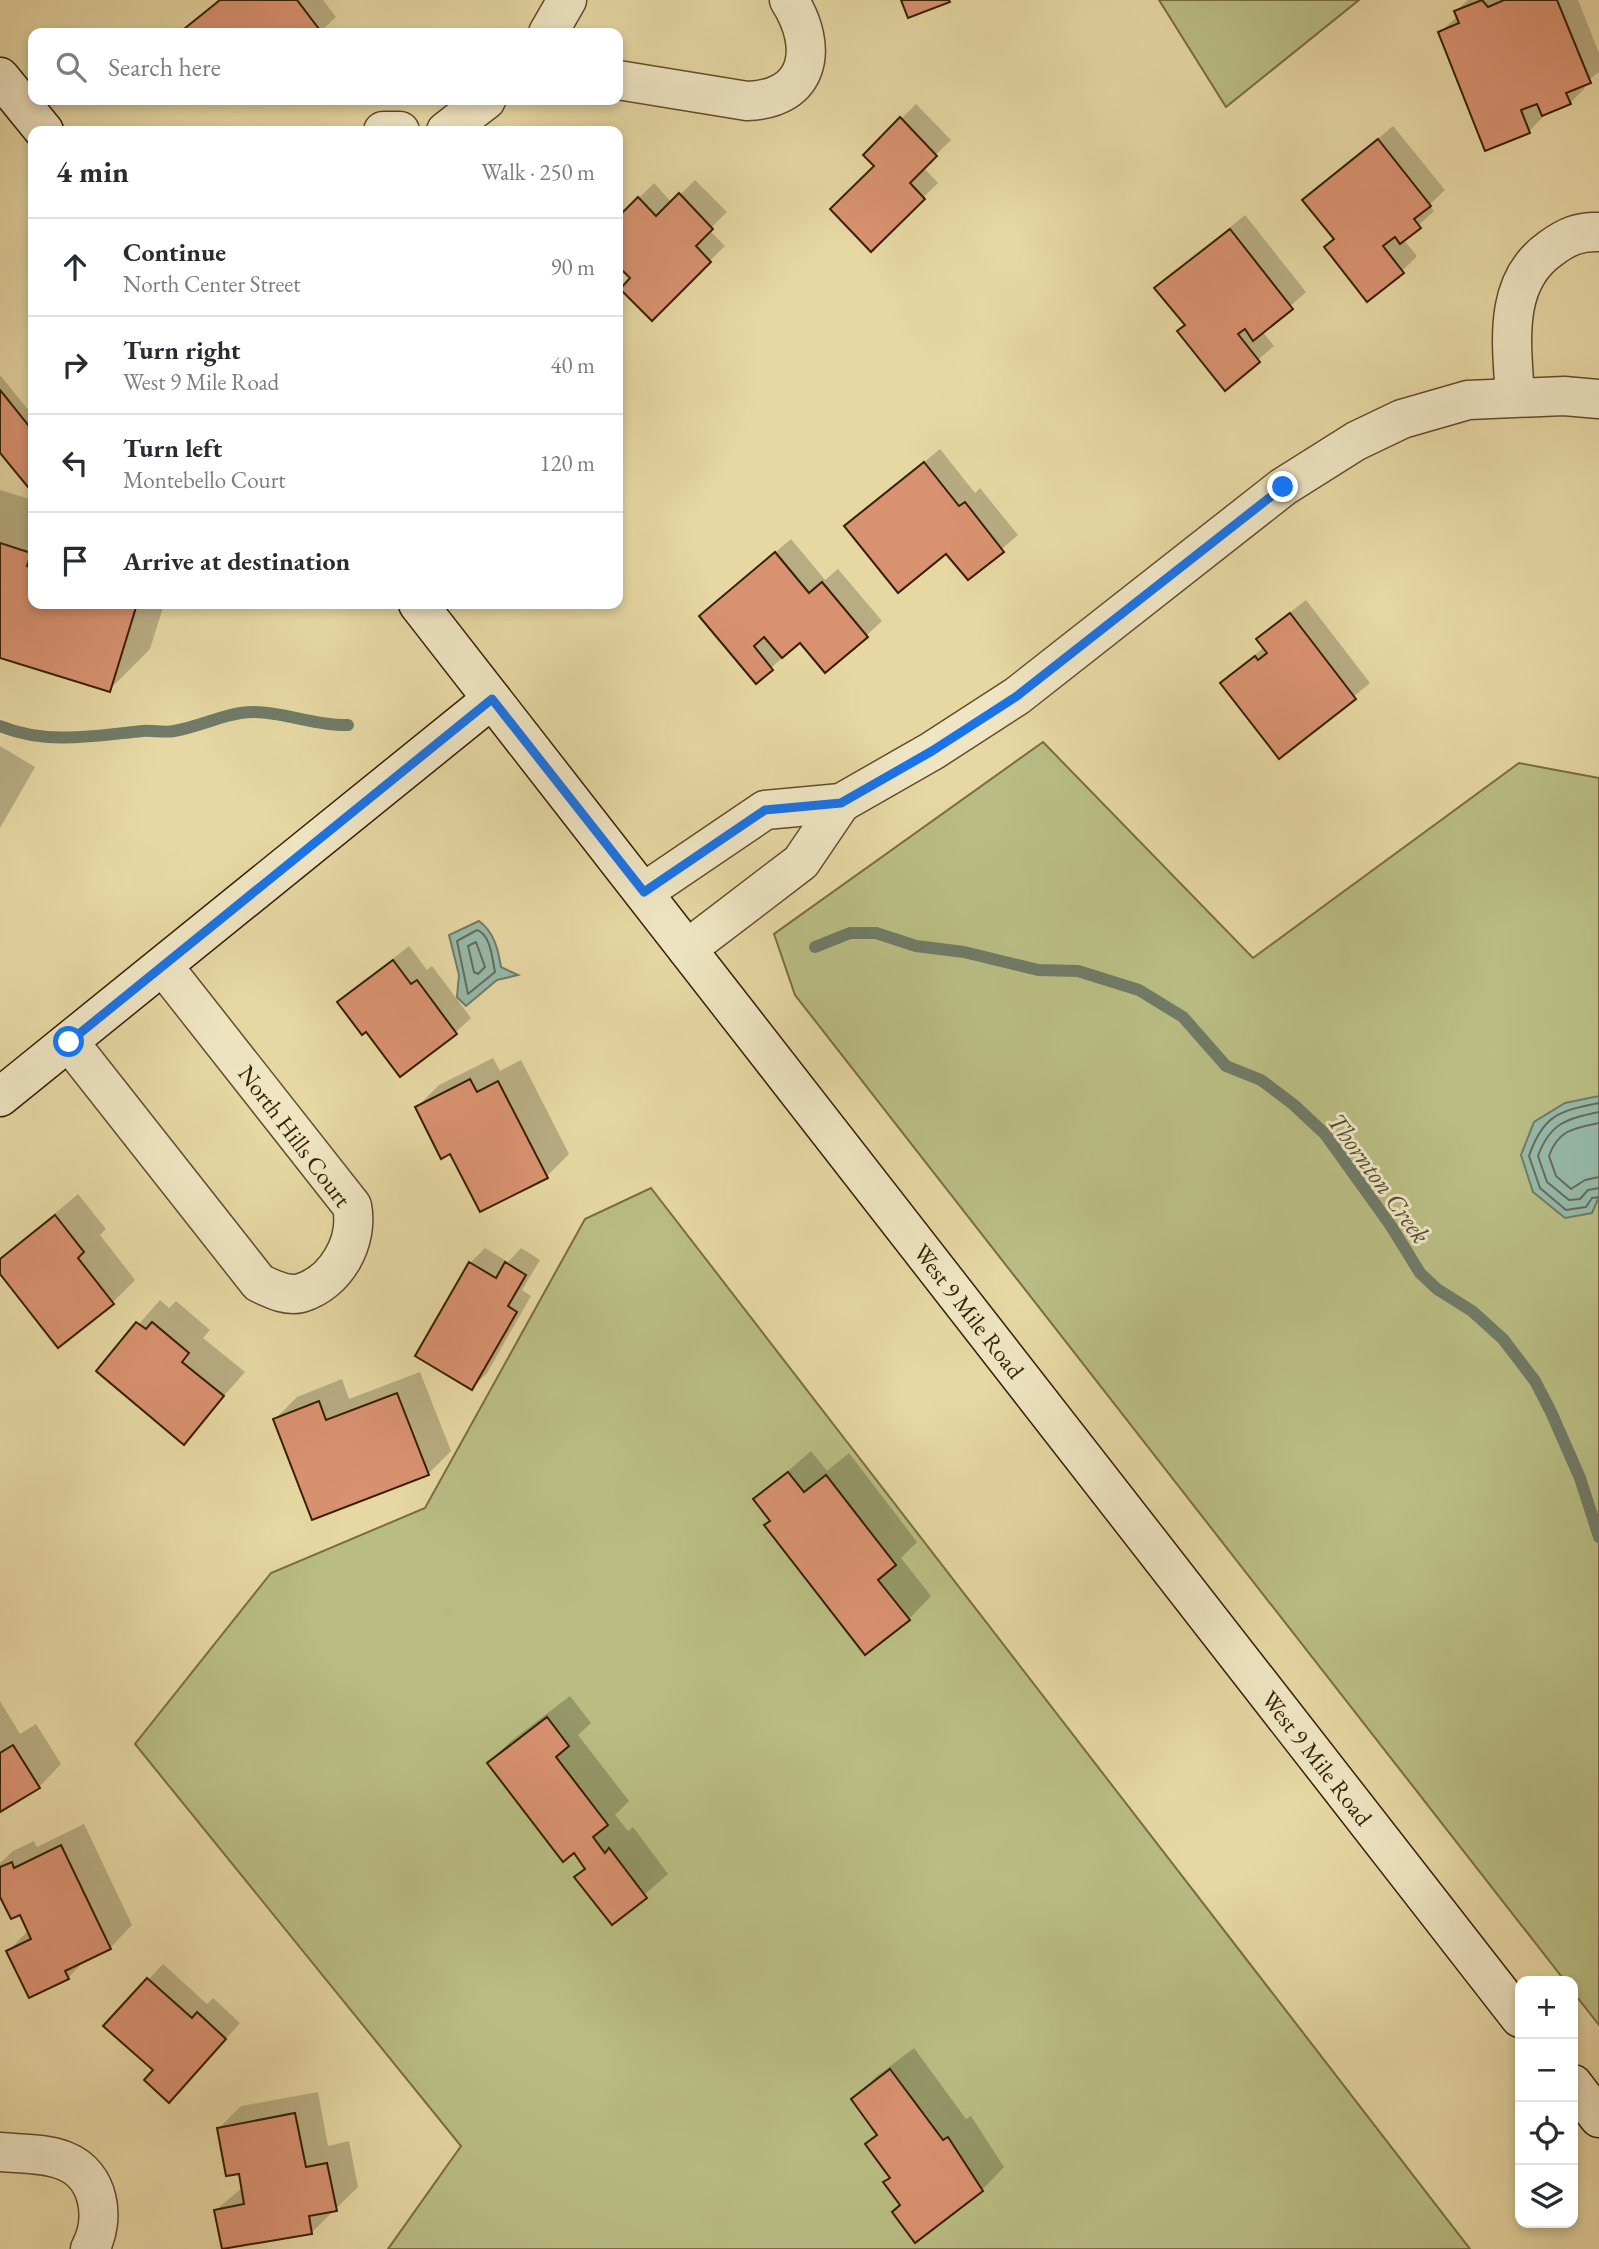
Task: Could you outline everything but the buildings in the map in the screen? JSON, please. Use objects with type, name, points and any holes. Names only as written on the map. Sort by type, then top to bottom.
[{"type":"street","points":[[551,28],[566,0]]},
{"type":"street","points":[[623,81],[747,101],[768,101],[779,96],[795,82],[808,55],[799,16],[789,0]]},
{"type":"street","points":[[0,77],[40,126]]},
{"type":"street","points":[[452,126],[480,105]]},
{"type":"street","points":[[1514,397],[1511,322],[1516,299],[1533,261],[1577,233],[1599,232]]},
{"type":"street","points":[[644,892],[765,810],[841,803],[932,751],[1017,696],[1316,463],[1402,419],[1468,400],[1514,397],[1599,399]]},
{"type":"street","name":"West 9 Mile Road","points":[[422,609],[1515,2012]]},
{"type":"street","points":[[0,1097],[492,699]]},
{"type":"street","points":[[687,949],[801,862],[841,803]]},
{"type":"street","name":"North Hills Court","points":[[69,1042],[259,1283],[278,1292],[299,1293],[330,1275],[351,1243],[355,1221],[352,1206],[163,966]]},
{"type":"street","points":[[1578,2091],[1599,2118]]},
{"type":"street","points":[[0,2152],[51,2157],[66,2161],[79,2171],[90,2183],[99,2207],[97,2234],[90,2249]]},
{"type":"green space","points":[[1159,0],[1359,0],[1226,107]]},
{"type":"green space","points":[[1043,742],[1253,958],[1519,763],[1599,778],[1599,2025],[1578,1998],[1578,1976],[1561,1976],[795,995],[774,934]]},
{"type":"green space","points":[[651,1188],[1470,2249],[388,2249],[461,2146],[135,1744],[271,1573],[425,1508],[585,1219]]},
{"type":"water","points":[[479,921],[492,936],[501,967],[518,975],[497,980],[466,1006],[457,997],[459,975],[449,935]]},
{"type":"water","points":[[1599,1096],[1599,1197],[1592,1213],[1565,1218],[1533,1192],[1521,1155],[1534,1122],[1565,1103]]},
{"type":"waterway","name":"Thornton Creek","points":[[0,726],[35,736],[70,738],[142,731],[174,731],[233,714],[253,712],[348,725]]},
{"type":"waterway","name":"Thornton Creek","points":[[815,947],[850,933],[876,933],[916,946],[964,952],[1038,970],[1078,971],[1139,990],[1183,1017],[1226,1066],[1261,1080],[1294,1105],[1325,1134],[1391,1226],[1420,1273],[1437,1289],[1472,1311],[1503,1339],[1535,1381],[1551,1412],[1580,1478],[1599,1537]]},
{"type":"route","points":[[69,1042],[492,699],[644,892],[765,810],[841,803],[932,751],[1017,696],[1283,487]]}]
